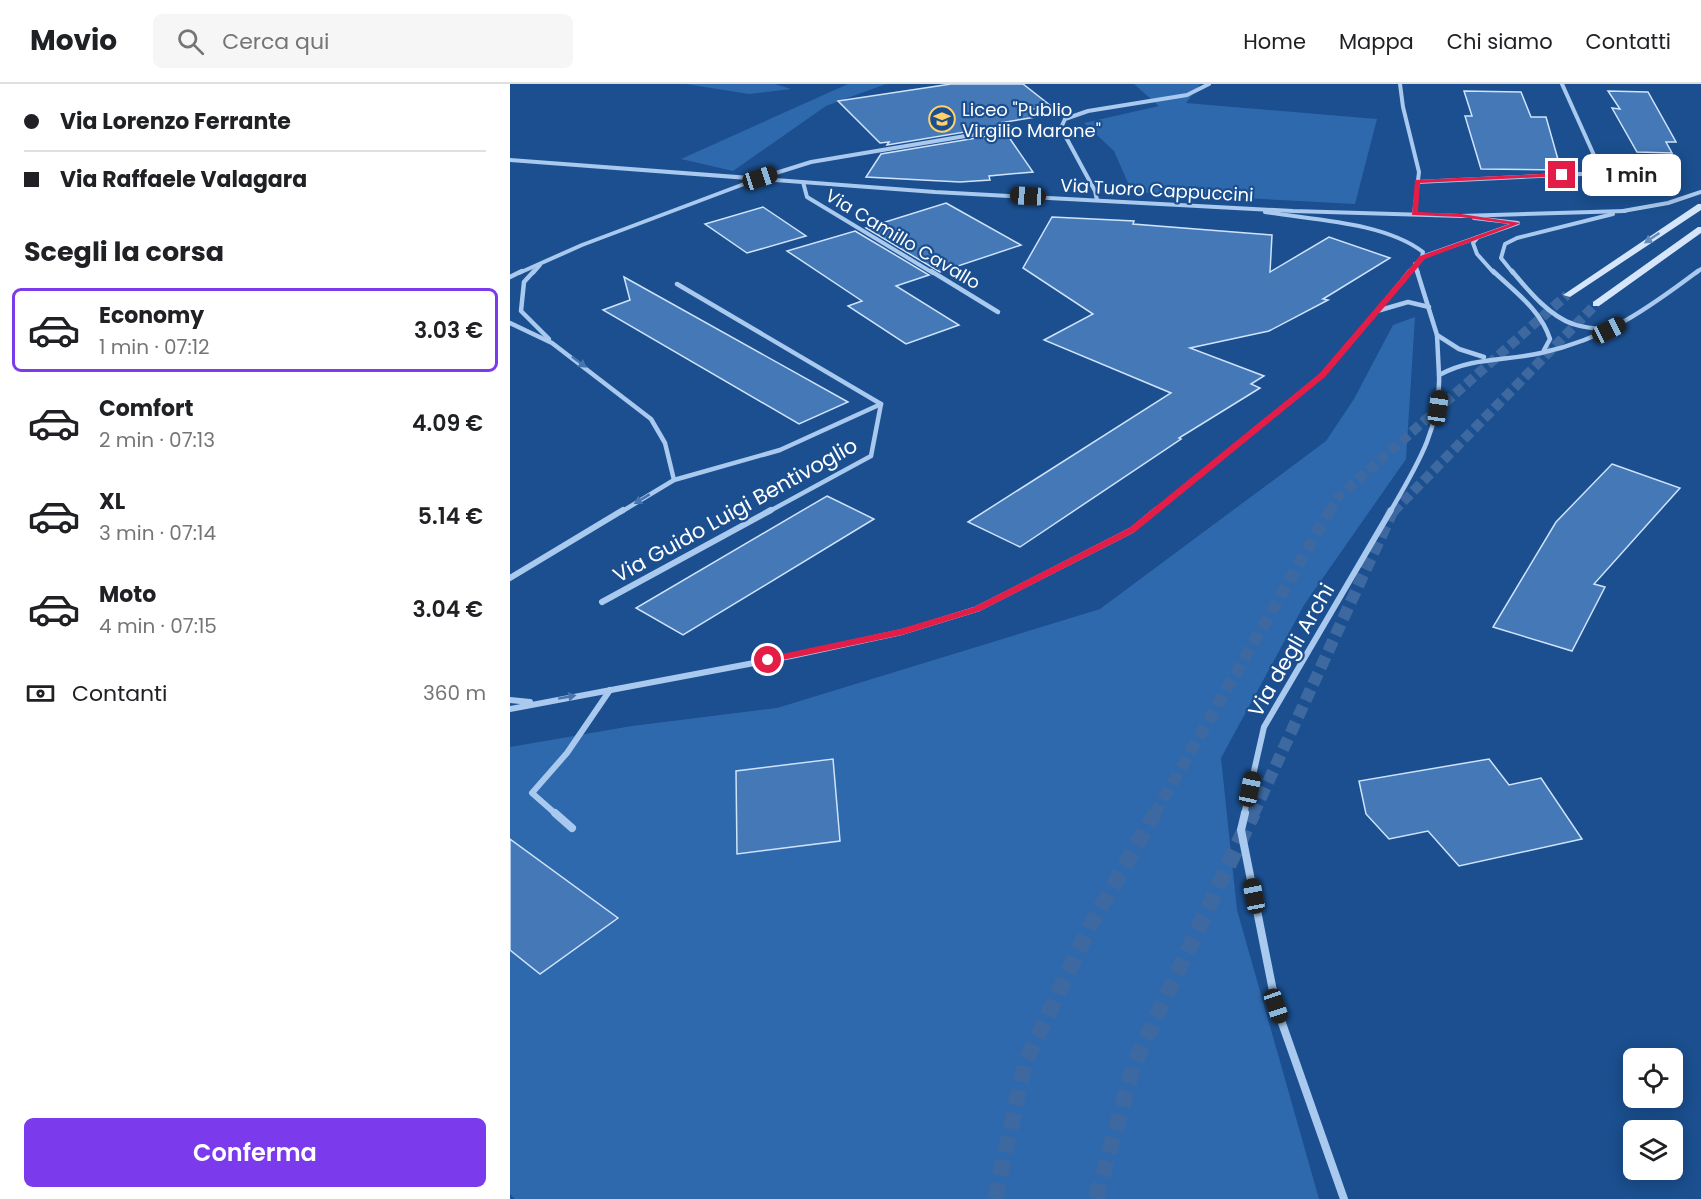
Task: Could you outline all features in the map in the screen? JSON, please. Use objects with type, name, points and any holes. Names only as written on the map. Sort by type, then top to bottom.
[{"type":"main road","points":[[1567,295],[1701,206]]},
{"type":"main road","points":[[1596,304],[1701,229]]},
{"type":"street","points":[[1097,200],[1095,191],[1061,128],[1066,117],[1081,112],[1180,96],[1209,84]]},
{"type":"street","points":[[1400,84],[1402,107],[1419,172],[1414,214]]},
{"type":"street","points":[[1418,182],[1602,172],[1562,84]]},
{"type":"street","points":[[510,277],[542,262],[760,178],[810,162],[1012,128]]},
{"type":"street","name":"Via Tuoro Cappuccini","points":[[510,160],[803,182],[1235,207],[1461,216],[1625,211]]},
{"type":"street","name":"Via Camillo Cavallo","points":[[803,182],[807,197],[998,312]]},
{"type":"street","points":[[1609,330],[1579,326],[1562,318],[1516,277],[1501,258],[1505,244],[1517,238],[1625,211],[1668,203],[1701,192]]},
{"type":"street","points":[[1235,207],[1398,237],[1419,247],[1423,252],[1422,257]]},
{"type":"street","points":[[510,709],[791,656],[902,632],[977,609],[1052,572],[1132,530],[1322,375],[1422,257],[1518,223],[1461,216]]},
{"type":"street","points":[[1478,237],[1473,243],[1476,254],[1520,295],[1547,329],[1551,339],[1549,345],[1541,353]]},
{"type":"street","points":[[542,262],[524,282],[521,311],[552,343],[651,419],[665,443],[674,480]]},
{"type":"street","name":"Via degli Archi","points":[[1344,1199],[1276,1006],[1241,830],[1264,727],[1420,461],[1436,423],[1440,393],[1437,335],[1415,264]]},
{"type":"street","points":[[1439,375],[1455,365],[1470,360],[1521,357],[1541,353],[1609,330],[1635,317],[1701,268]]},
{"type":"street","points":[[677,284],[881,404]]},
{"type":"street","points":[[1377,311],[1408,302],[1429,307]]},
{"type":"street","points":[[510,323],[552,343]]},
{"type":"street","points":[[1437,335],[1447,344],[1463,351],[1492,358]]},
{"type":"street","name":"Via Guido Luigi Bentivoglio","points":[[510,578],[674,480],[780,450],[881,404]]},
{"type":"street","name":"Via Guido Luigi Bentivoglio","points":[[603,602],[871,456],[881,404]]},
{"type":"street","points":[[572,828],[532,792],[567,753],[610,690]]},
{"type":"street","points":[[510,699],[537,703]]},
{"type":"shaded area","points":[[686,84],[775,84],[791,89],[749,94]]},
{"type":"shaded area","points":[[848,84],[886,84],[826,106],[733,171],[681,159]]},
{"type":"shaded area","points":[[1134,84],[1200,84],[1186,103],[1377,119],[1355,204],[1132,192],[1114,151],[1084,123],[1159,106]]},
{"type":"shaded area","points":[[1415,317],[1406,459],[1304,605],[1221,758],[1237,910],[1319,1199],[515,1199],[510,1194],[510,747],[632,726],[777,708],[1100,609],[1326,441],[1354,399],[1393,325]]},
{"type":"building","name":"Liceo \"Publio Virgilio Marone\"","points":[[951,84],[1023,84],[1051,106],[1027,110],[1036,117],[999,123],[1001,126],[887,145],[889,142],[880,143],[838,101]]},
{"type":"building","points":[[1464,91],[1521,92],[1531,117],[1546,117],[1561,170],[1481,169],[1465,116],[1472,116]]},
{"type":"building","points":[[1608,91],[1648,92],[1676,142],[1666,142],[1672,153],[1637,152],[1612,108],[1620,109]]},
{"type":"building","points":[[1006,133],[1033,172],[989,176],[990,180],[960,182],[866,177],[881,154]]},
{"type":"building","points":[[946,203],[1021,245],[940,272],[866,228]]},
{"type":"building","points":[[763,207],[806,236],[747,253],[705,224]]},
{"type":"building","points":[[1052,217],[1134,221],[1133,224],[1272,235],[1270,272],[1329,237],[1390,258],[1323,299],[1328,300],[1269,331],[1190,348],[1264,376],[1251,384],[1260,388],[1179,438],[1181,439],[1020,547],[968,522],[1171,393],[1044,340],[1093,314],[1023,268]]},
{"type":"building","points":[[855,231],[929,275],[896,286],[959,325],[906,344],[848,306],[862,301],[787,251]]},
{"type":"building","points":[[624,277],[848,402],[799,424],[603,310],[630,300]]},
{"type":"building","points":[[1612,464],[1680,488],[1594,584],[1605,587],[1572,651],[1493,627],[1556,522]]},
{"type":"building","points":[[827,496],[874,519],[683,635],[636,608]]},
{"type":"building","points":[[833,759],[840,841],[737,854],[736,771]]},
{"type":"building","points":[[1489,759],[1509,785],[1541,778],[1582,839],[1459,866],[1428,831],[1389,839],[1366,814],[1359,781]]},
{"type":"building","points":[[510,839],[618,918],[540,974],[510,950]]},
{"type":"tunnel","points":[[1329,512],[1337,498],[1567,295]]},
{"type":"tunnel","points":[[1393,512],[1596,304]]},
{"type":"tunnel","points":[[1154,815],[1330,510]]},
{"type":"tunnel","points":[[1253,815],[1393,510]]},
{"type":"tunnel","points":[[995,1199],[1025,1063],[1089,928],[1155,813]]},
{"type":"tunnel","points":[[1096,1199],[1134,1064],[1253,813]]},
{"type":"place","name":"Liceo \"Publio Virgilio Marone\"","points":[[942,119]]},
{"type":"route","points":[[768,660],[902,632],[977,609],[1132,530],[1322,375],[1422,257],[1445,247],[1516,226],[1518,223],[1461,216],[1414,214],[1418,182],[1562,175]]}]
